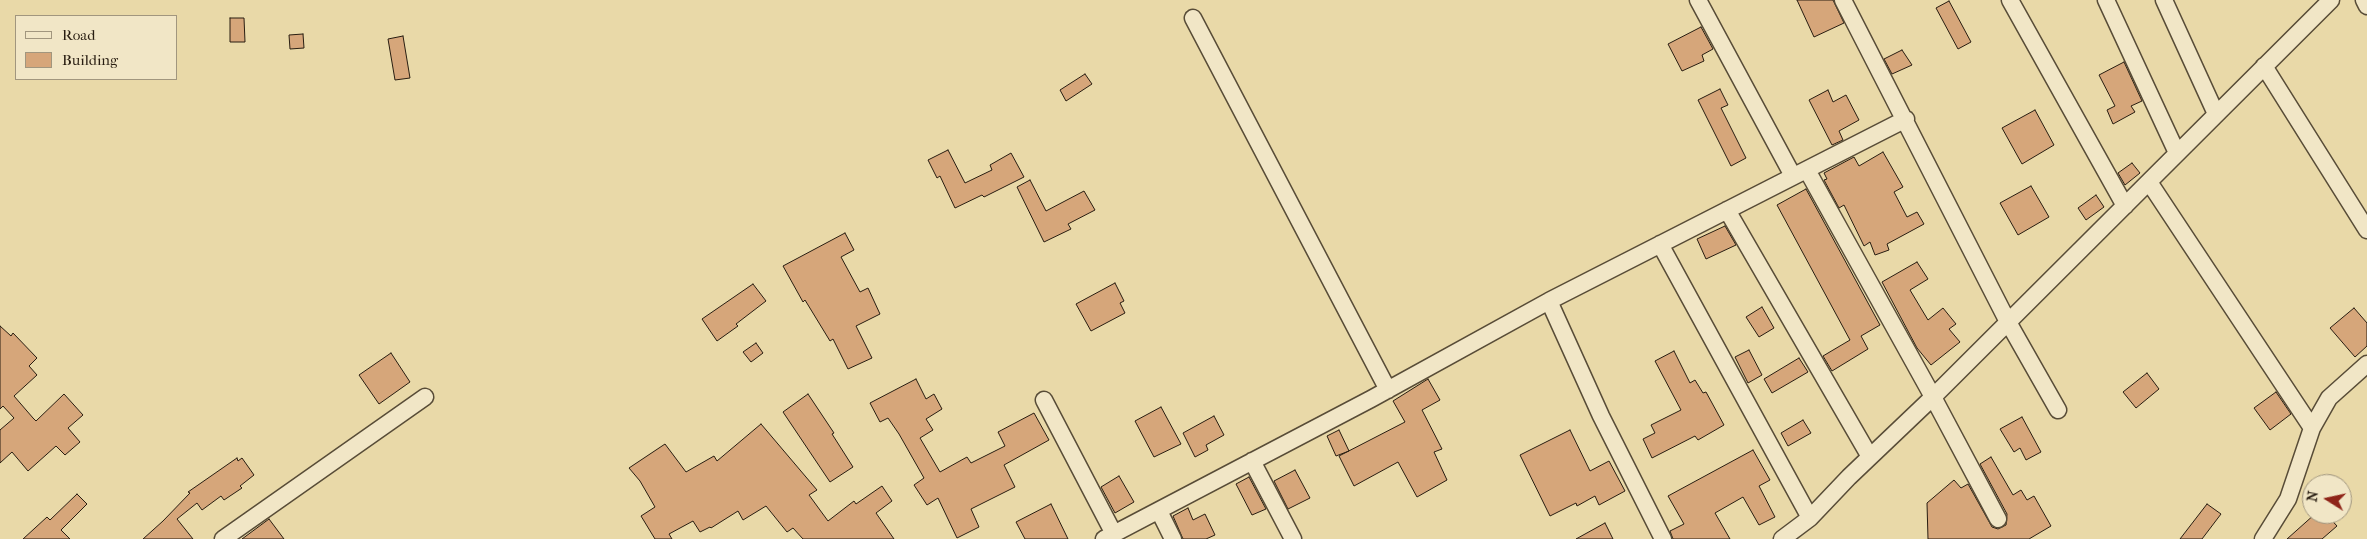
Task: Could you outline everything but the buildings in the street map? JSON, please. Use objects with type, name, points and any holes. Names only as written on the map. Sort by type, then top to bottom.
[{"type":"street","points":[[1698,0],[1933,397],[1998,519]]},
{"type":"street","points":[[1843,0],[1906,119],[2008,322],[2058,410]]},
{"type":"street","points":[[2010,0],[2125,206]]},
{"type":"street","points":[[2106,0],[2177,153]]},
{"type":"street","points":[[2164,0],[2216,114]]},
{"type":"street","points":[[1782,539],[1810,518],[2149,182],[2264,66],[2314,6],[2331,0]]},
{"type":"street","points":[[2364,0],[2367,6]]},
{"type":"street","points":[[1193,18],[1388,390]]},
{"type":"street","points":[[2264,66],[2367,230]]},
{"type":"street","points":[[1044,400],[1109,536],[1388,390],[1549,301],[1906,119]]},
{"type":"street","points":[[2149,182],[2312,428]]},
{"type":"street","points":[[1727,210],[1870,457]]},
{"type":"street","points":[[1660,244],[1810,518]]},
{"type":"street","points":[[1549,301],[1601,416],[1664,539]]},
{"type":"street","points":[[2263,539],[2288,499],[2312,428],[2329,398],[2367,364]]},
{"type":"street","points":[[223,539],[425,397]]},
{"type":"street","points":[[1252,462],[1293,539]]},
{"type":"street","points":[[1159,511],[1173,539]]}]
